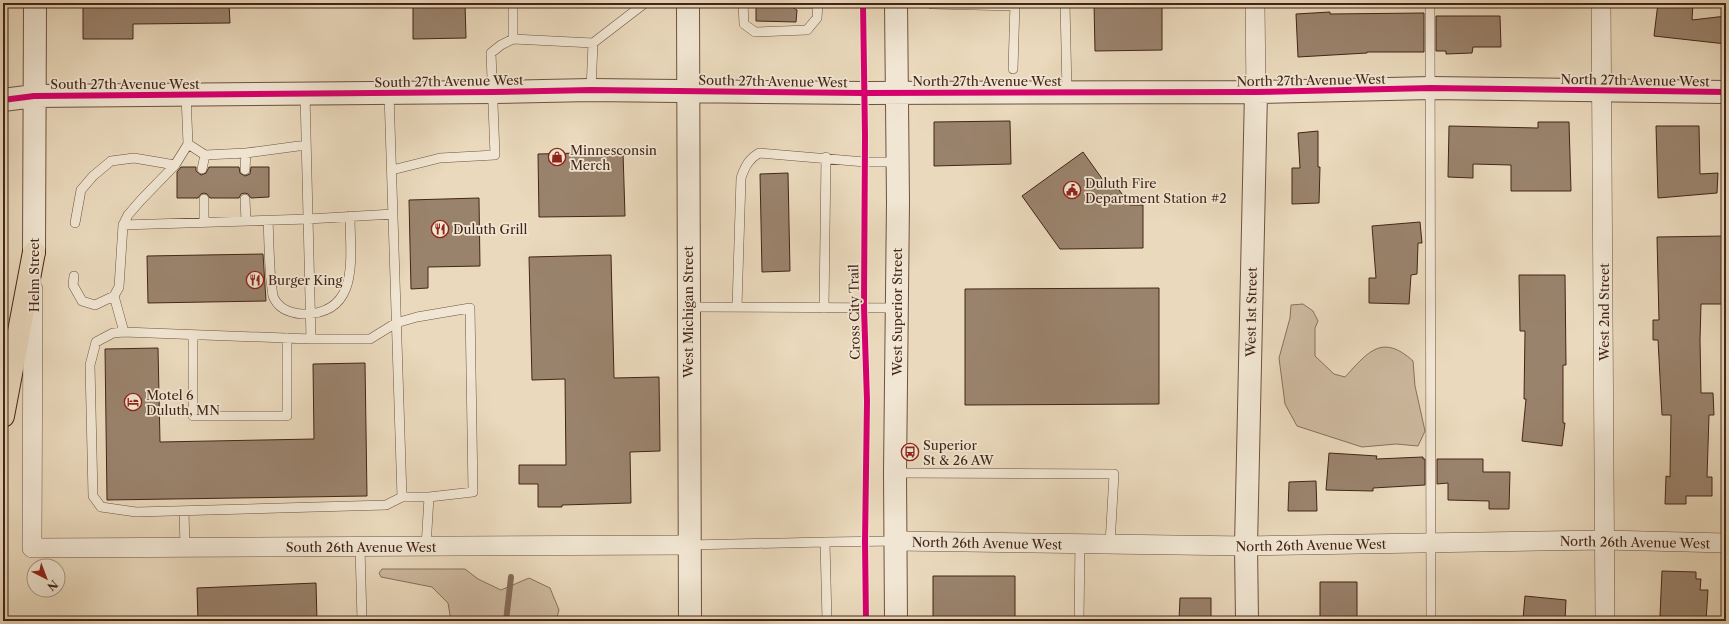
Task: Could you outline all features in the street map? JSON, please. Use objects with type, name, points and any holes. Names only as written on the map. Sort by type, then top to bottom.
[{"type":"highway","points":[[3,416],[34,252]]},
{"type":"street","name":"Helm Street","points":[[32,548],[35,3]]},
{"type":"street","name":"West Michigan Street","points":[[688,3],[690,621]]},
{"type":"street","name":"West Superior Street","points":[[896,3],[896,621]]},
{"type":"street","name":"West 1st Street","points":[[1247,621],[1246,546],[1256,92],[1256,3]]},
{"type":"street","name":"West 2nd Street","points":[[1601,3],[1605,621]]},
{"type":"street","name":"North 27th Avenue West","points":[[896,93],[1256,92],[1431,88],[1726,92]]},
{"type":"street","name":"South 27th Avenue West","points":[[3,100],[34,96],[591,90],[896,93]]},
{"type":"street","name":"North 26th Avenue West","points":[[896,541],[1080,542],[1110,544],[1246,546],[1605,540],[1726,543]]},
{"type":"street","name":"South 26th Avenue West","points":[[32,548],[689,545]]},
{"type":"lane","points":[[513,3],[513,39]]},
{"type":"lane","points":[[392,170],[440,158],[495,155],[491,53],[501,45],[513,39],[593,43],[645,3]]},
{"type":"lane","points":[[743,3],[744,24],[755,32],[807,30],[817,18],[818,4],[797,4]]},
{"type":"lane","points":[[1065,3],[1067,92]]},
{"type":"lane","points":[[1430,3],[1431,621]]},
{"type":"lane","points":[[932,4],[1015,4],[1014,68]]},
{"type":"lane","points":[[591,90],[593,43]]},
{"type":"lane","points":[[389,93],[402,497]]},
{"type":"lane","points":[[305,94],[311,339]]},
{"type":"lane","points":[[74,276],[73,285],[82,301],[95,305],[114,296],[119,287],[123,225],[128,215],[141,200],[175,165],[188,144],[186,95]]},
{"type":"lane","points":[[188,144],[205,155],[246,153],[306,144]]},
{"type":"lane","points":[[245,170],[246,153]]},
{"type":"lane","points":[[737,307],[741,178],[744,168],[750,158],[759,153],[826,157],[865,162],[897,162]]},
{"type":"lane","points":[[202,169],[205,155]]},
{"type":"lane","points":[[824,308],[826,157]]},
{"type":"lane","points":[[75,223],[80,190],[92,176],[111,161],[134,158],[175,165]]},
{"type":"lane","points":[[204,199],[204,222]]},
{"type":"lane","points":[[245,199],[246,221]]},
{"type":"lane","points":[[123,225],[308,219],[393,214]]},
{"type":"lane","points":[[268,220],[273,296],[280,306],[292,313],[310,314],[320,313],[335,305],[343,296],[349,282],[350,216]]},
{"type":"lane","points":[[114,296],[124,332]]},
{"type":"lane","points":[[688,307],[897,308]]},
{"type":"lane","points":[[470,308],[473,492],[428,497],[402,497],[386,505],[136,512],[101,507],[93,496],[90,365],[96,342],[114,333],[124,332],[311,339],[370,339],[396,323],[417,317],[470,308]]},
{"type":"lane","points":[[193,335],[193,416],[287,416],[287,338]]},
{"type":"lane","points":[[895,473],[1114,474],[1110,544]]},
{"type":"lane","points":[[426,546],[428,497]]},
{"type":"lane","points":[[184,511],[185,548]]},
{"type":"lane","points":[[689,545],[896,541]]},
{"type":"lane","points":[[825,542],[827,621]]},
{"type":"lane","points":[[1079,621],[1080,542]]},
{"type":"lane","points":[[360,547],[362,621]]},
{"type":"shaded area","points":[[1303,304],[1313,311],[1318,321],[1315,328],[1315,356],[1334,374],[1345,377],[1368,354],[1376,349],[1384,347],[1393,348],[1413,361],[1415,386],[1425,431],[1418,446],[1396,444],[1362,447],[1297,426],[1285,404],[1279,358],[1290,318],[1291,305]]},
{"type":"shaded area","points":[[382,569],[465,569],[478,579],[501,590],[529,578],[550,588],[559,610],[556,621],[451,621],[448,603],[432,587],[381,577],[379,573]]},
{"type":"building","points":[[83,3],[229,3],[230,23],[133,24],[133,39],[83,39]]},
{"type":"building","points":[[413,3],[465,3],[466,38],[413,39]]},
{"type":"building","points":[[756,3],[791,3],[792,7],[797,10],[796,22],[756,21]]},
{"type":"building","points":[[1094,3],[1162,3],[1162,50],[1095,51]]},
{"type":"building","points":[[1658,3],[1693,3],[1692,20],[1726,16],[1726,44],[1654,36]]},
{"type":"building","points":[[1330,12],[1330,14],[1424,13],[1424,52],[1367,52],[1298,57],[1296,14]]},
{"type":"building","points":[[1436,16],[1500,16],[1501,47],[1473,47],[1472,53],[1446,54],[1446,51],[1436,51]]},
{"type":"building","points":[[1010,121],[1011,164],[934,166],[934,122]]},
{"type":"building","points":[[1538,122],[1569,122],[1571,191],[1511,191],[1511,165],[1473,164],[1473,178],[1448,177],[1449,126],[1538,128]]},
{"type":"building","points":[[1656,126],[1699,126],[1700,174],[1718,173],[1717,193],[1658,198]]},
{"type":"building","points":[[1318,131],[1318,167],[1320,167],[1319,203],[1292,204],[1292,168],[1300,168],[1298,133]]},
{"type":"building","points":[[623,152],[625,216],[539,217],[538,154]]},
{"type":"building","points":[[1083,152],[1108,187],[1114,183],[1130,205],[1143,205],[1143,248],[1060,249],[1022,196]]},
{"type":"building","points":[[181,167],[196,167],[196,171],[201,175],[206,173],[209,167],[239,167],[240,173],[245,176],[250,174],[251,167],[269,167],[269,197],[251,198],[245,193],[241,194],[239,198],[210,198],[204,193],[198,198],[177,198],[177,172]]},
{"type":"building","points":[[788,173],[790,271],[762,272],[760,174]]},
{"type":"building","points":[[479,198],[480,266],[428,267],[428,288],[411,289],[409,200]]},
{"type":"building","points":[[1420,222],[1422,243],[1418,243],[1417,274],[1411,275],[1409,304],[1369,303],[1369,278],[1376,278],[1372,226]]},
{"type":"building","points":[[1726,236],[1726,304],[1701,304],[1701,393],[1713,393],[1714,415],[1709,415],[1707,477],[1712,477],[1712,496],[1686,496],[1686,504],[1665,504],[1666,476],[1670,477],[1671,415],[1662,415],[1658,340],[1653,340],[1653,320],[1659,320],[1657,237]]},
{"type":"building","points":[[263,254],[266,301],[148,303],[147,256]]},
{"type":"building","points":[[611,255],[614,378],[659,377],[660,451],[630,452],[631,503],[538,507],[538,484],[519,484],[519,465],[566,465],[565,379],[532,380],[529,257]]},
{"type":"building","points":[[1519,275],[1565,275],[1566,365],[1563,365],[1563,423],[1565,423],[1562,446],[1522,441],[1526,399],[1524,399],[1525,331],[1520,331]]},
{"type":"building","points":[[1159,288],[1159,404],[965,405],[965,289]]},
{"type":"building","name":"Motel 6 Duluth, MN","points":[[158,348],[160,442],[314,439],[313,364],[365,363],[367,496],[107,500],[105,349]]},
{"type":"building","points":[[1329,453],[1377,456],[1376,459],[1423,457],[1423,459],[1425,459],[1425,485],[1373,488],[1373,491],[1326,490]]},
{"type":"building","points":[[1437,459],[1483,459],[1483,472],[1510,472],[1509,509],[1489,509],[1489,501],[1448,500],[1448,483],[1437,484]]},
{"type":"building","points":[[1316,481],[1317,511],[1288,511],[1289,482]]},
{"type":"building","points":[[1662,571],[1696,572],[1696,579],[1701,579],[1700,590],[1708,590],[1706,621],[1661,621]]},
{"type":"building","points":[[933,576],[1015,576],[1015,621],[933,621]]},
{"type":"building","points":[[1320,582],[1357,582],[1357,617],[1320,618]]},
{"type":"building","points":[[316,583],[317,621],[198,621],[197,588]]},
{"type":"building","points":[[1525,596],[1566,600],[1565,621],[1523,619]]},
{"type":"building","points":[[1180,598],[1211,598],[1211,621],[1179,621]]},
{"type":"waterway","points":[[506,621],[511,577]]},
{"type":"cycle path","name":"Cross City Trail","points":[[863,3],[865,136],[864,307],[867,401],[865,542],[866,621]]},
{"type":"cycle path","points":[[3,100],[34,96],[591,90],[864,93],[1256,92],[1431,88],[1726,92]]},
{"type":"place","name":"Minnesconsin Merch","points":[[557,157]]},
{"type":"place","name":"Duluth Fire Department Station #2","points":[[1072,190]]},
{"type":"place","name":"Duluth Grill","points":[[440,229]]},
{"type":"place","name":"Burger King","points":[[255,280]]},
{"type":"place","name":"Motel 6 Duluth, MN","points":[[133,402]]},
{"type":"place","name":"Superior St & 26 AW","points":[[910,452]]}]
